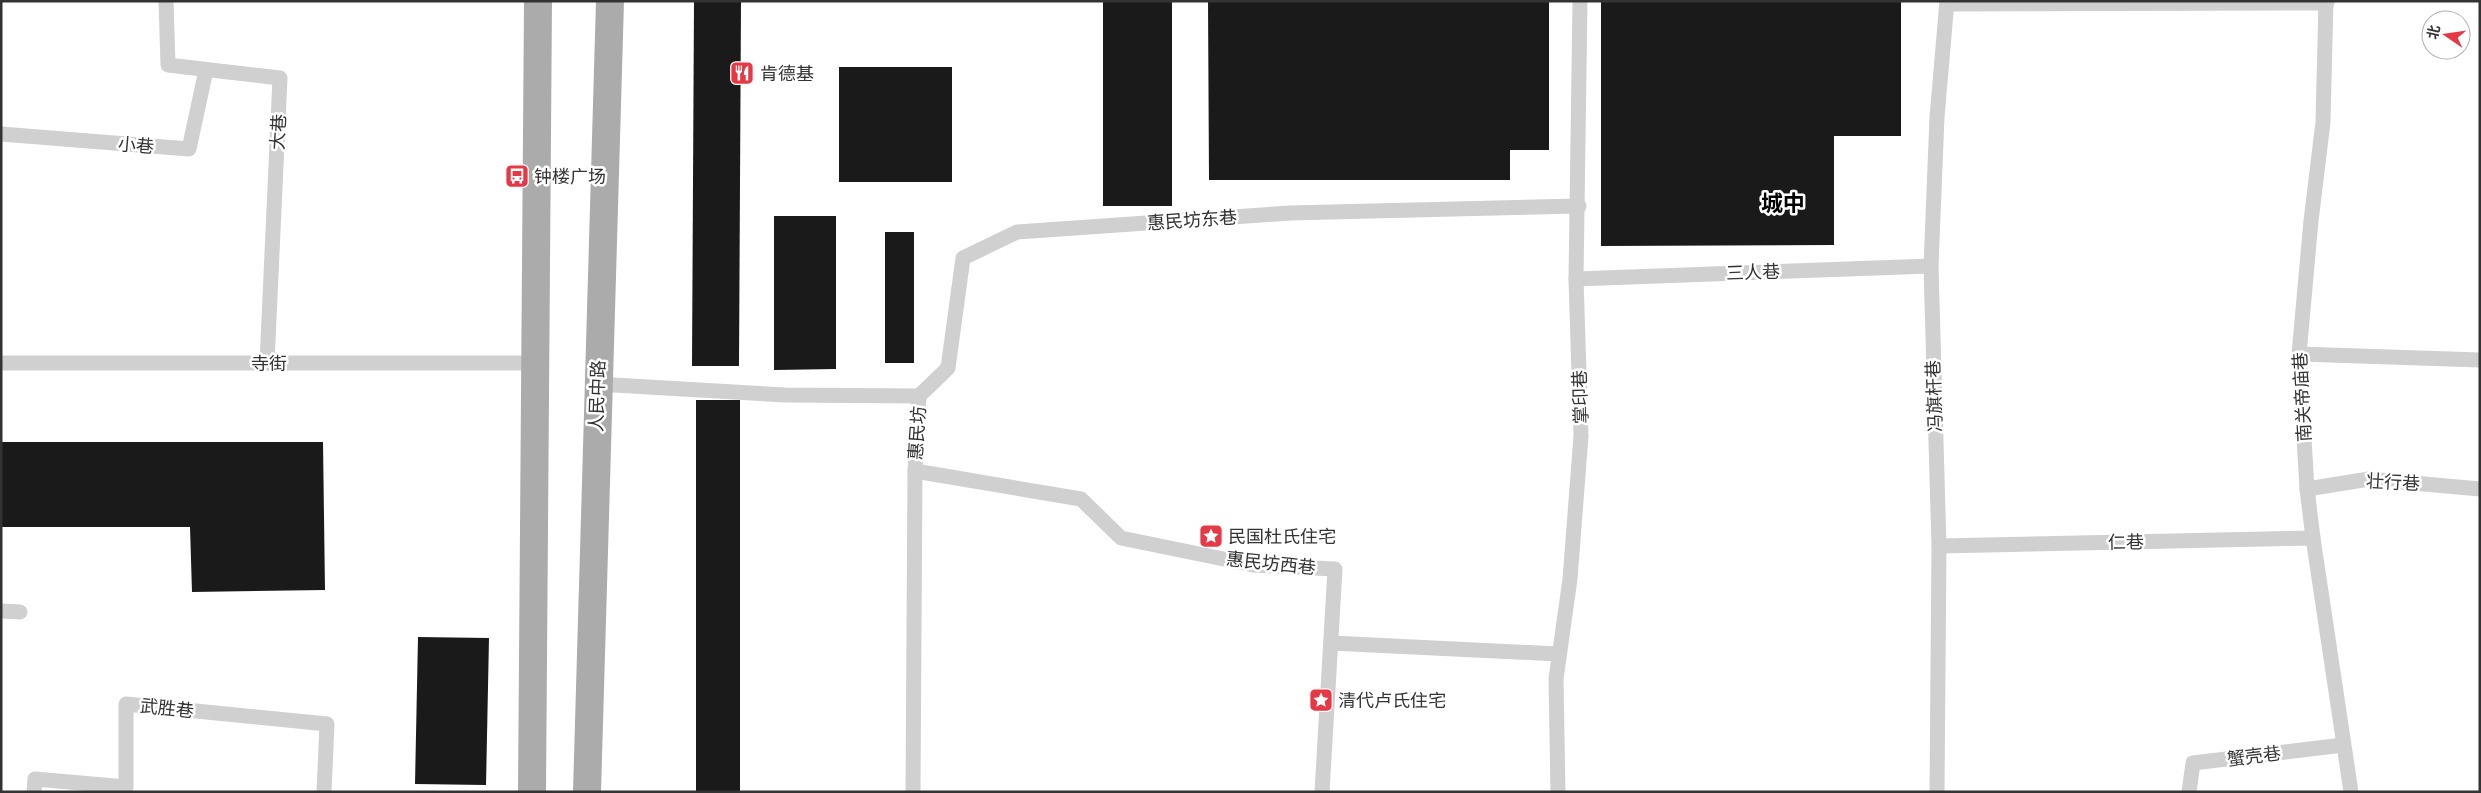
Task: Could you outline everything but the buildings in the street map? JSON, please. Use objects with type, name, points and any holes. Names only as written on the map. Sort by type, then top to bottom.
[{"type":"main road","points":[[532,792],[537,363],[538,1]]},
{"type":"main road","name":"人民中路","points":[[587,792],[597,384],[610,1]]},
{"type":"lane","name":"大巷","points":[[166,1],[168,65],[280,78],[267,362]]},
{"type":"lane","name":"掌印巷","points":[[1558,792],[1556,679],[1570,579],[1581,436],[1576,279],[1580,1]]},
{"type":"lane","points":[[1947,2],[2326,2]]},
{"type":"lane","name":"冯旗杆巷","points":[[1937,792],[1938,546],[1931,266],[1937,117],[1947,2]]},
{"type":"lane","name":"南关帝庙巷","points":[[2326,2],[2323,122],[2310,222],[2299,354],[2307,489],[2350,792]]},
{"type":"lane","name":"小巷","points":[[1,134],[189,149],[206,70]]},
{"type":"lane","name":"惠民坊东巷","points":[[919,396],[948,368],[963,258],[1017,232],[1290,213],[1578,206]]},
{"type":"lane","name":"三人巷","points":[[1576,279],[1931,266]]},
{"type":"lane","points":[[2299,354],[2480,360]]},
{"type":"lane","name":"寺街","points":[[1,363],[537,363]]},
{"type":"lane","name":"惠民坊","points":[[597,384],[785,395],[919,396],[915,471],[913,792]]},
{"type":"lane","name":"惠民坊西巷","points":[[915,471],[1081,499],[1121,538],[1252,565],[1336,570],[1322,792]]},
{"type":"lane","name":"壮行巷","points":[[2307,489],[2368,479],[2480,489]]},
{"type":"lane","name":"仁巷","points":[[1938,546],[2313,538]]},
{"type":"lane","points":[[1,611],[20,612]]},
{"type":"lane","points":[[1331,643],[1559,654]]},
{"type":"lane","name":"武胜巷","points":[[34,792],[35,780],[126,787],[126,704],[327,724],[324,792]]},
{"type":"lane","name":"蟹壳巷","points":[[2189,792],[2193,763],[2343,745]]},
{"type":"place","name":"肯德基","points":[[742,73]]},
{"type":"place","name":"钟楼广场","points":[[517,176]]},
{"type":"place","name":"民国杜氏住宅","points":[[1211,536]]},
{"type":"place","name":"清代卢氏住宅","points":[[1321,700]]},
{"type":"district","name":"城中","points":[[1783,203]]}]
